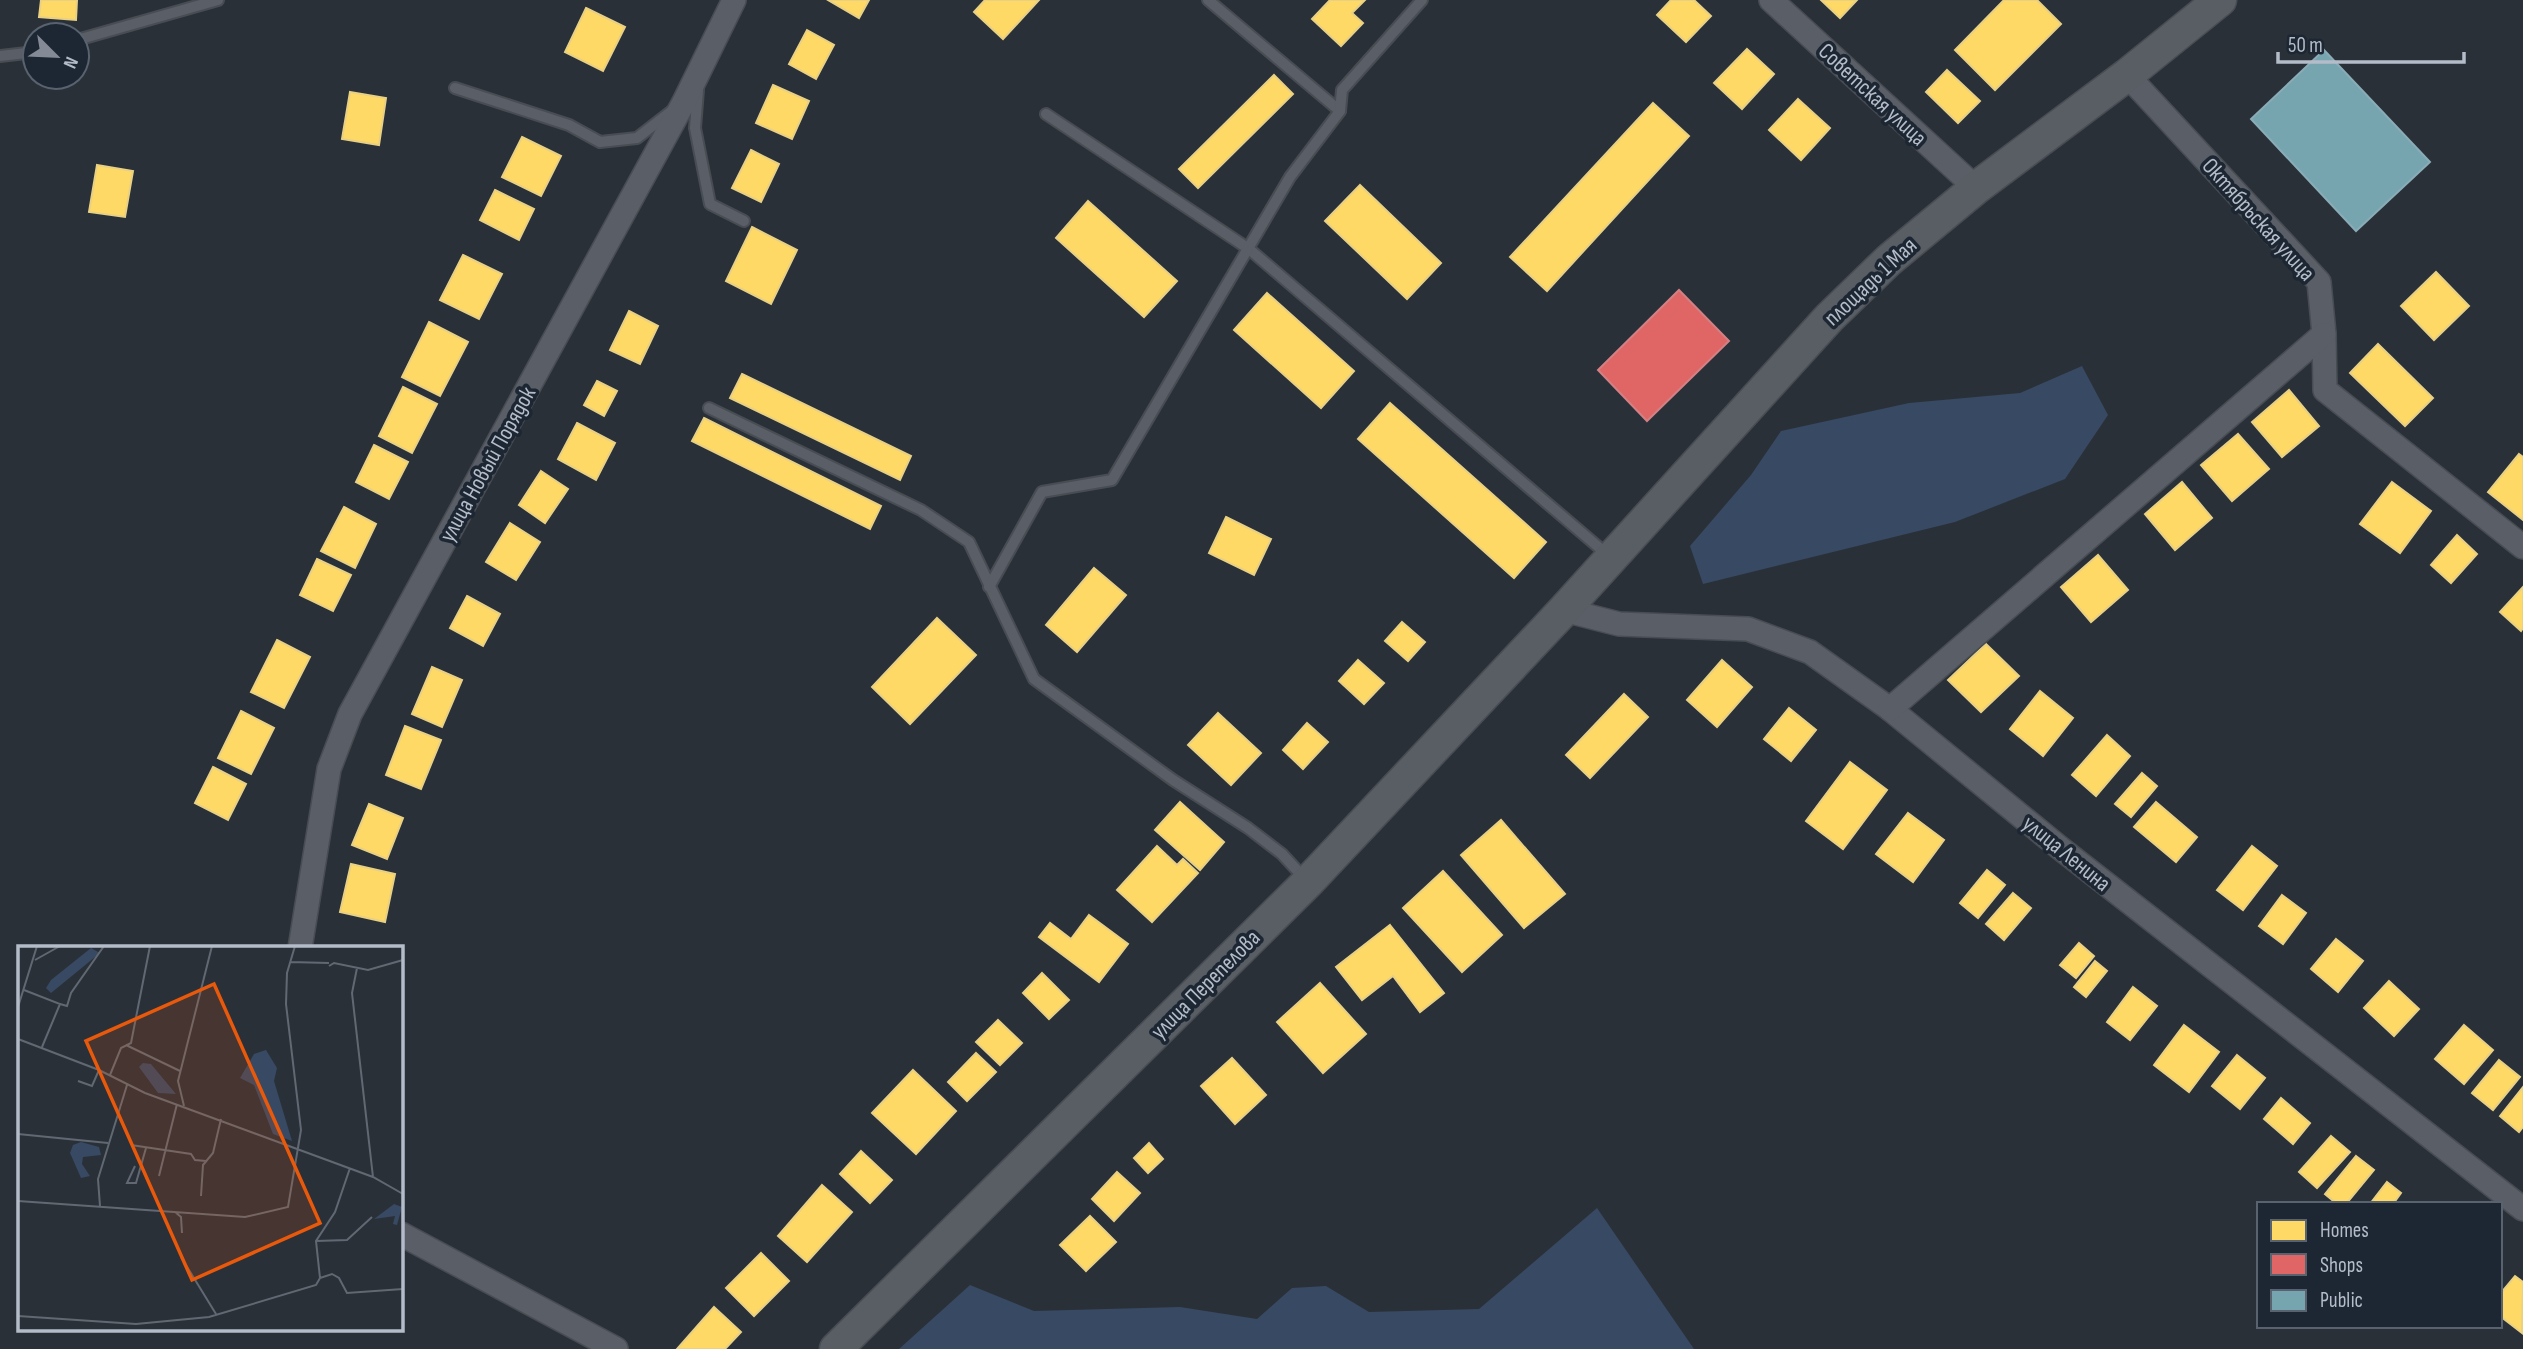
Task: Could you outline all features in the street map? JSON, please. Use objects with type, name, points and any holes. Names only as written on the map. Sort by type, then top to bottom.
[{"type":"street","name":"улица Новый Порядок","points":[[300,946],[329,769],[350,715],[684,102],[734,0]]},
{"type":"street","name":"Советская улица","points":[[1771,0],[1976,188]]},
{"type":"street","name":"площадь 1 Мая","points":[[1564,610],[1829,318],[1889,260],[1976,188],[2127,75],[2216,1]]},
{"type":"street","name":"Октябрьская улица","points":[[2127,75],[2319,282],[2324,334],[2325,390],[2523,547]]},
{"type":"street","points":[[1890,709],[2324,334]]},
{"type":"street","name":"улица Ленина","points":[[1564,610],[1619,624],[1748,629],[1810,652],[1890,709],[2093,874],[2523,1209]]},
{"type":"street","name":"улица Перепелова","points":[[836,1349],[1308,882],[1564,610]]},
{"type":"street","points":[[402,1235],[616,1349]]},
{"type":"lane","points":[[91,36],[218,0]]},
{"type":"lane","points":[[1208,0],[1340,110]]},
{"type":"lane","points":[[989,587],[1042,492],[1112,480],[1290,177],[1340,110],[1342,90],[1422,0]]},
{"type":"lane","points":[[715,37],[698,90],[695,128],[710,204],[744,220]]},
{"type":"lane","points":[[0,56],[21,54]]},
{"type":"lane","points":[[455,88],[569,125],[600,142],[637,138],[684,102]]},
{"type":"lane","points":[[1046,114],[1249,249],[1611,558]]},
{"type":"lane","points":[[709,408],[921,510],[969,542],[1034,679],[1173,780],[1248,828],[1282,854],[1308,882]]},
{"type":"water","points":[[2082,366],[2108,415],[2065,479],[1955,522],[1703,584],[1690,546],[1751,475],[1781,431],[1909,403],[2020,393]]},
{"type":"water","points":[[1597,1208],[1694,1349],[899,1349],[970,1285],[1034,1311],[1180,1307],[1257,1319],[1292,1288],[1326,1286],[1369,1312],[1479,1309]]},
{"type":"building: Homes","points":[[41,0],[77,0],[76,20],[39,17]]},
{"type":"building: Homes","points":[[828,0],[869,0],[859,18]]},
{"type":"building: Homes","points":[[985,0],[1039,0],[1003,39],[974,12]]},
{"type":"building: Homes","points":[[1330,0],[1365,0],[1352,13],[1363,23],[1341,46],[1312,19]]},
{"type":"building: Homes","points":[[1671,0],[1694,0],[1711,16],[1686,42],[1657,15]]},
{"type":"building: Homes","points":[[1821,0],[1857,0],[1840,18]]},
{"type":"building: Homes","points":[[2004,0],[2037,0],[2061,24],[1995,90],[1955,50]]},
{"type":"building: Homes","points":[[586,8],[625,27],[603,71],[565,52]]},
{"type":"building: Homes","points":[[807,30],[834,45],[816,79],[789,64]]},
{"type":"building: Homes","points":[[1747,49],[1774,74],[1742,109],[1714,83]]},
{"type":"building: Homes","points":[[1947,70],[1980,101],[1958,123],[1926,92]]},
{"type":"building: Homes","points":[[1274,75],[1293,94],[1198,188],[1179,169]]},
{"type":"building: Homes","points":[[773,85],[809,101],[792,139],[756,123]]},
{"type":"building: Homes","points":[[350,92],[386,98],[379,145],[342,139]]},
{"type":"building: Homes","points":[[1798,99],[1830,128],[1801,160],[1769,130]]},
{"type":"building: Homes","points":[[1653,103],[1689,136],[1547,291],[1510,257]]},
{"type":"building: Homes","points":[[522,137],[561,156],[541,196],[502,177]]},
{"type":"building: Homes","points":[[751,150],[779,164],[761,202],[732,188]]},
{"type":"building: Homes","points":[[97,165],[133,171],[125,217],[89,212]]},
{"type":"building: Homes","points":[[1360,185],[1441,263],[1407,299],[1325,221]]},
{"type":"building: Homes","points":[[495,190],[534,209],[519,240],[480,220]]},
{"type":"building: Homes","points":[[1088,201],[1177,281],[1144,317],[1056,238]]},
{"type":"building: Homes","points":[[752,227],[797,250],[771,304],[726,281]]},
{"type":"building: Homes","points":[[463,255],[502,274],[479,319],[440,300]]},
{"type":"building: Homes","points":[[2436,272],[2469,306],[2434,340],[2401,306]]},
{"type":"building: Homes","points":[[1267,293],[1354,371],[1321,408],[1234,330]]},
{"type":"building: Homes","points":[[629,311],[658,326],[640,364],[610,350]]},
{"type":"building: Homes","points":[[429,322],[468,342],[440,396],[402,377]]},
{"type":"building: Homes","points":[[2378,344],[2433,398],[2405,426],[2350,373]]},
{"type":"building: Homes","points":[[742,374],[911,456],[900,480],[730,398]]},
{"type":"building: Homes","points":[[597,381],[617,391],[604,416],[584,405]]},
{"type":"building: Homes","points":[[403,387],[437,404],[412,453],[379,436]]},
{"type":"building: Homes","points":[[2289,390],[2319,426],[2282,457],[2252,422]]},
{"type":"building: Homes","points":[[1390,403],[1546,542],[1514,578],[1358,439]]},
{"type":"building: Homes","points":[[704,418],[881,506],[870,529],[692,441]]},
{"type":"building: Homes","points":[[577,423],[615,443],[596,480],[558,459]]},
{"type":"building: Homes","points":[[2238,434],[2269,469],[2232,501],[2201,465]]},
{"type":"building: Homes","points":[[374,445],[408,462],[389,499],[356,482]]},
{"type":"building: Homes","points":[[2519,454],[2523,457],[2523,520],[2488,492]]},
{"type":"building: Homes","points":[[541,471],[568,489],[545,523],[519,505]]},
{"type":"building: Homes","points":[[2182,482],[2212,518],[2175,550],[2145,514]]},
{"type":"building: Homes","points":[[2392,482],[2431,511],[2400,553],[2360,524]]},
{"type":"building: Homes","points":[[344,507],[376,524],[355,568],[321,551]]},
{"type":"building: Homes","points":[[1226,517],[1271,539],[1254,575],[1209,553]]},
{"type":"building: Homes","points":[[510,523],[540,542],[516,580],[486,562]]},
{"type":"building: Homes","points":[[2457,535],[2477,554],[2451,583],[2431,565]]},
{"type":"building: Homes","points":[[2098,555],[2128,590],[2091,622],[2061,587]]},
{"type":"building: Homes","points":[[317,559],[351,575],[333,611],[300,595]]},
{"type":"building: Homes","points":[[1094,568],[1126,595],[1077,652],[1046,625]]},
{"type":"building: Homes","points":[[2523,587],[2523,628],[2521,631],[2500,612]]},
{"type":"building: Homes","points":[[467,596],[500,614],[483,646],[450,628]]},
{"type":"building: Homes","points":[[937,618],[976,655],[910,724],[872,687]]},
{"type":"building: Homes","points":[[1402,622],[1425,642],[1408,661],[1385,641]]},
{"type":"building: Homes","points":[[277,640],[310,657],[284,708],[251,692]]},
{"type":"building: Homes","points":[[1986,644],[2019,676],[1981,712],[1948,680]]},
{"type":"building: Homes","points":[[1358,660],[1384,683],[1364,704],[1339,681]]},
{"type":"building: Homes","points":[[1722,660],[1752,687],[1717,727],[1687,700]]},
{"type":"building: Homes","points":[[432,667],[462,680],[442,727],[412,714]]},
{"type":"building: Homes","points":[[2040,691],[2073,718],[2043,756],[2010,729]]},
{"type":"building: Homes","points":[[1624,694],[1648,717],[1590,778],[1566,755]]},
{"type":"building: Homes","points":[[1789,708],[1816,730],[1791,761],[1764,739]]},
{"type":"building: Homes","points":[[241,711],[274,728],[251,774],[218,758]]},
{"type":"building: Homes","points":[[1218,713],[1261,753],[1231,785],[1188,745]]},
{"type":"building: Homes","points":[[1307,723],[1328,742],[1303,769],[1283,750]]},
{"type":"building: Homes","points":[[405,726],[441,740],[421,789],[386,775]]},
{"type":"building: Homes","points":[[2107,735],[2130,756],[2096,796],[2072,775]]},
{"type":"building: Homes","points":[[1850,762],[1887,790],[1843,849],[1806,821]]},
{"type":"building: Homes","points":[[213,767],[246,784],[228,820],[195,803]]},
{"type":"building: Homes","points":[[2142,773],[2157,786],[2131,817],[2115,804]]},
{"type":"building: Homes","points":[[1180,802],[1224,842],[1200,870],[1155,830]]},
{"type":"building: Homes","points":[[2156,802],[2197,837],[2176,862],[2134,827]]},
{"type":"building: Homes","points":[[369,804],[403,818],[387,859],[352,845]]},
{"type":"building: Homes","points":[[1908,813],[1944,840],[1913,882],[1876,854]]},
{"type":"building: Homes","points":[[1501,820],[1565,894],[1524,928],[1461,855]]},
{"type":"building: Homes","points":[[1157,846],[1177,865],[1183,859],[1198,873],[1152,922],[1117,890]]},
{"type":"building: Homes","points":[[2252,846],[2277,866],[2243,910],[2217,890]]},
{"type":"building: Homes","points":[[351,864],[395,874],[385,922],[340,912]]},
{"type":"building: Homes","points":[[1987,870],[2005,885],[1978,918],[1960,903]]},
{"type":"building: Homes","points":[[1443,871],[1502,935],[1462,972],[1403,908]]},
{"type":"building: Homes","points":[[2013,893],[2031,908],[2004,940],[1986,924]]},
{"type":"building: Homes","points":[[2282,895],[2306,913],[2283,944],[2259,926]]},
{"type":"building: Homes","points":[[1089,915],[1128,944],[1099,982],[1039,937],[1050,923],[1071,939]]},
{"type":"building: Homes","points":[[1390,925],[1444,993],[1420,1012],[1393,976],[1362,1000],[1336,967]]},
{"type":"building: Homes","points":[[2336,939],[2363,961],[2338,992],[2311,969]]},
{"type":"building: Homes","points":[[2079,943],[2094,956],[2076,978],[2060,965]]},
{"type":"building: Homes","points":[[2095,961],[2107,971],[2086,997],[2074,987]]},
{"type":"building: Homes","points":[[1042,973],[1069,1000],[1049,1019],[1023,993]]},
{"type":"building: Homes","points":[[2389,981],[2419,1009],[2394,1036],[2364,1008]]},
{"type":"building: Homes","points":[[1320,983],[1366,1034],[1323,1073],[1277,1022]]},
{"type":"building: Homes","points":[[2133,987],[2157,1006],[2130,1040],[2107,1022]]},
{"type":"building: Homes","points":[[998,1020],[1022,1043],[1000,1065],[976,1042]]},
{"type":"building: Homes","points":[[2184,1025],[2219,1052],[2189,1092],[2154,1065]]},
{"type":"building: Homes","points":[[2464,1025],[2493,1050],[2464,1084],[2435,1059]]},
{"type":"building: Homes","points":[[976,1053],[996,1072],[967,1101],[948,1082]]},
{"type":"building: Homes","points":[[2237,1055],[2265,1078],[2240,1109],[2212,1086]]},
{"type":"building: Homes","points":[[1232,1058],[1266,1095],[1235,1124],[1201,1086]]},
{"type":"building: Homes","points":[[2499,1060],[2520,1077],[2493,1110],[2472,1093]]},
{"type":"building: Homes","points":[[913,1070],[956,1111],[916,1154],[872,1113]]},
{"type":"building: Homes","points":[[2523,1087],[2523,1127],[2519,1132],[2500,1116]]},
{"type":"building: Homes","points":[[2281,1098],[2310,1123],[2293,1144],[2264,1119]]},
{"type":"building: Homes","points":[[2331,1136],[2350,1152],[2317,1188],[2299,1172]]},
{"type":"building: Homes","points":[[1149,1143],[1163,1159],[1148,1173],[1134,1158]]},
{"type":"building: Homes","points":[[861,1151],[892,1180],[870,1203],[840,1174]]},
{"type":"building: Homes","points":[[2356,1156],[2374,1170],[2348,1202],[2335,1202],[2325,1194]]},
{"type":"building: Homes","points":[[1117,1172],[1140,1193],[1114,1221],[1092,1199]]},
{"type":"building: Homes","points":[[2387,1182],[2401,1193],[2394,1202],[2372,1202]]},
{"type":"building: Homes","points":[[822,1185],[852,1212],[807,1262],[778,1236]]},
{"type":"building: Homes","points":[[1090,1216],[1116,1242],[1086,1271],[1060,1245]]},
{"type":"building: Homes","points":[[761,1253],[789,1281],[754,1316],[726,1288]]},
{"type":"building: Homes","points":[[2515,1276],[2523,1282],[2522,1333],[2502,1318],[2502,1292]]},
{"type":"building: Homes","points":[[714,1307],[741,1332],[725,1349],[677,1349]]},
{"type":"building: Shops","points":[[1679,290],[1729,341],[1647,421],[1598,370]]},
{"type":"building: Public","points":[[2324,50],[2430,162],[2356,231],[2251,119]]}]
